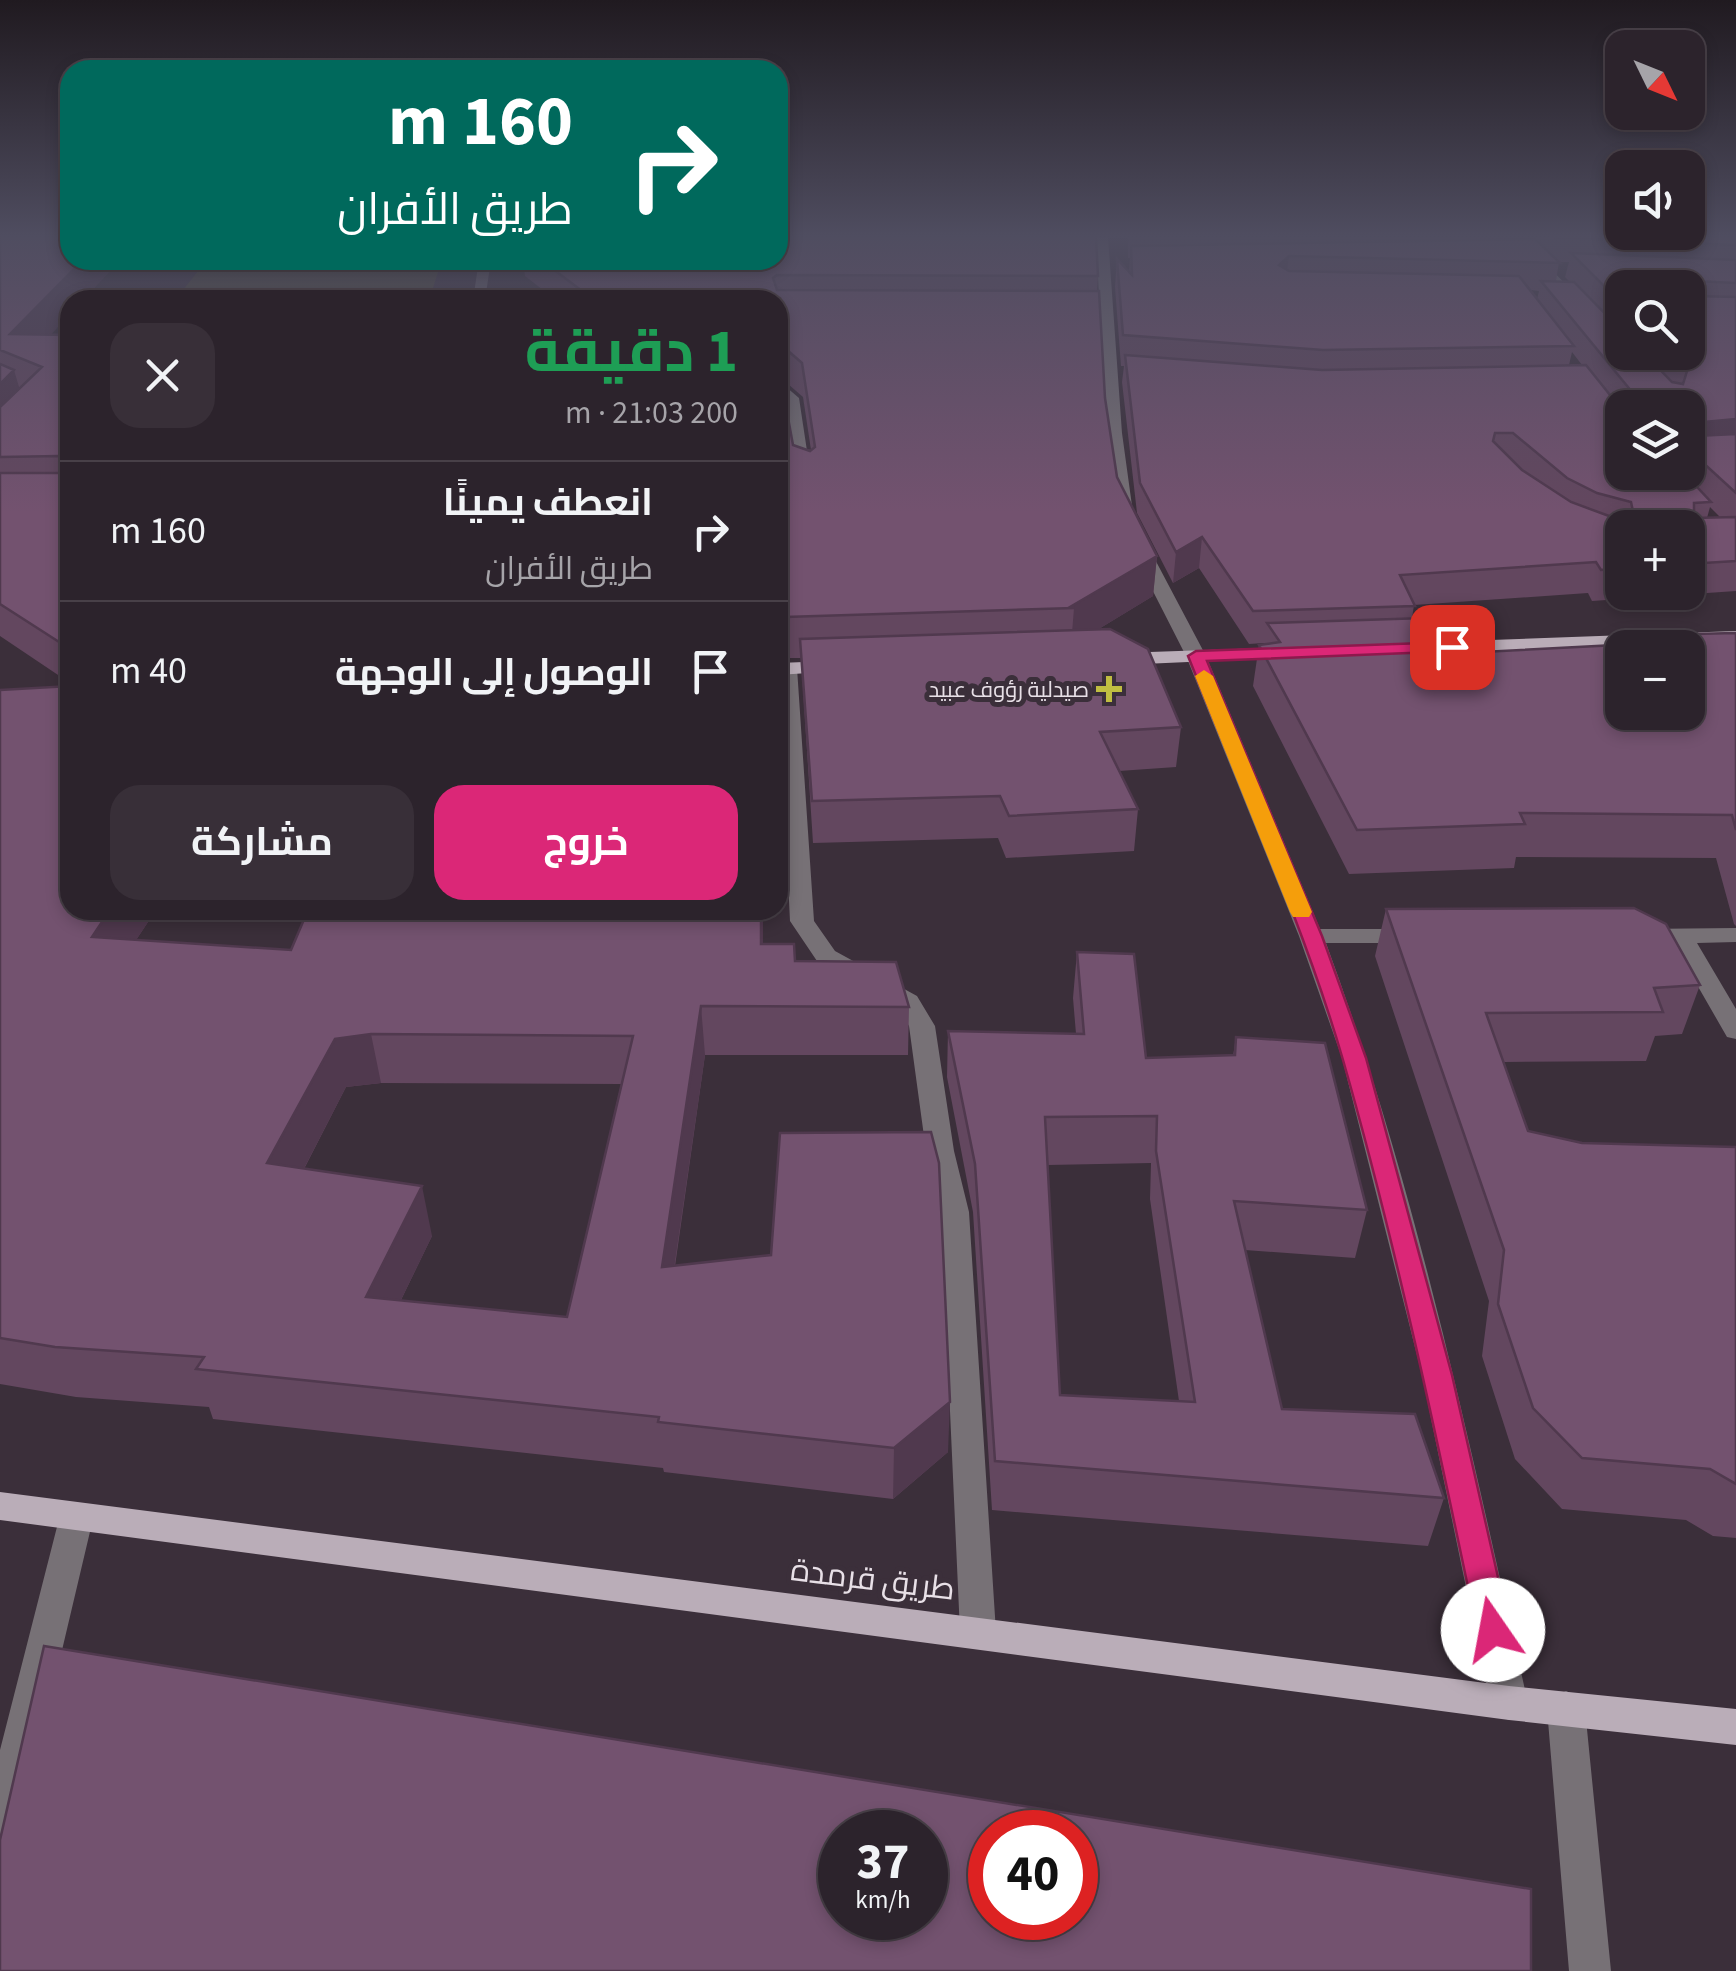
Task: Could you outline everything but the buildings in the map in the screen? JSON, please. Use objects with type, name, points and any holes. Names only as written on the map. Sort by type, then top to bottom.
[{"type":"main road","points":[[1389,649],[1736,637]]},
{"type":"main road","points":[[1099,659],[1312,652]]},
{"type":"main road","points":[[788,668],[845,666]]},
{"type":"main road","name":"طريق قرمدة","points":[[0,1506],[76,1519],[1509,1703],[1736,1727]]},
{"type":"street","points":[[1109,329],[1114,374],[1114,433],[1125,514],[1196,656],[1311,936],[1354,1058],[1438,1375],[1509,1703]]},
{"type":"street","points":[[1114,374],[1132,375]]},
{"type":"street","points":[[788,394],[792,398],[806,481]]},
{"type":"street","points":[[788,744],[802,921],[826,956],[908,1002],[922,1026],[940,1151],[955,1212],[978,1632]]},
{"type":"street","points":[[1607,936],[1736,935]]},
{"type":"street","points":[[1311,936],[1441,936]]},
{"type":"street","points":[[1681,936],[1736,1031]]},
{"type":"street","points":[[0,1828],[76,1519]]},
{"type":"street","points":[[1566,1709],[1590,1971]]},
{"type":"slow traffic","points":[[1204,676],[1301,912]]},
{"type":"place","name":"صيدلية رؤوف عبيد","points":[[1109,689]]},
{"type":"route","points":[[1452,647],[1196,656],[1311,936],[1354,1058],[1438,1375],[1493,1630]]}]
